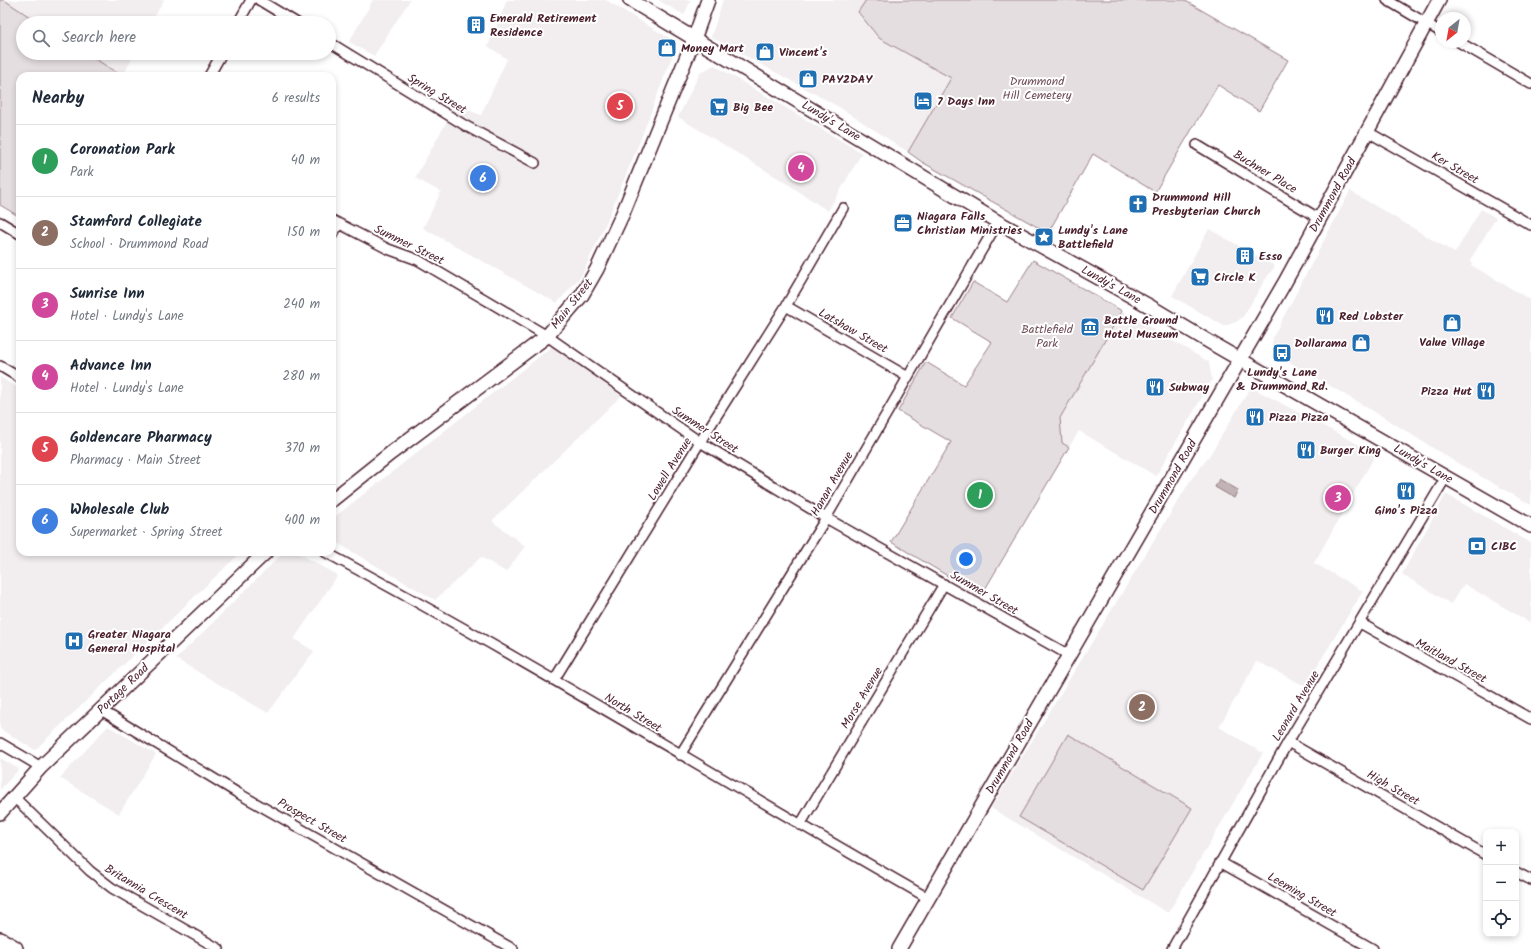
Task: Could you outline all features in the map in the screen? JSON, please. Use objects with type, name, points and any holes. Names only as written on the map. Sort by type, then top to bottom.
[{"type":"highway","points":[[0,941],[14,949]]},
{"type":"main road","name":"Lundy's Lane","points":[[630,0],[998,222],[1151,307],[1531,526]]},
{"type":"main road","name":"Main Street","points":[[336,497],[547,336],[582,295],[595,275],[639,174],[708,0]]},
{"type":"main road","name":"Drummond Road","points":[[899,949],[1320,219],[1439,0]]},
{"type":"main road","name":"Portage Road","points":[[0,813],[42,767],[262,556]]},
{"type":"street","points":[[242,16],[250,0]]},
{"type":"street","points":[[259,0],[285,16]]},
{"type":"street","points":[[1387,0],[1435,28]]},
{"type":"street","name":"Spring Street","points":[[336,46],[466,126],[535,163]]},
{"type":"street","points":[[1468,48],[1531,84]]},
{"type":"street","points":[[211,72],[218,60]]},
{"type":"street","name":"Ker Street","points":[[1368,132],[1531,224]]},
{"type":"street","name":"Buchner Place","points":[[1197,145],[1320,219]]},
{"type":"street","name":"Lowell Avenue","points":[[554,680],[700,442],[786,306],[843,208]]},
{"type":"street","points":[[0,222],[16,232]]},
{"type":"street","name":"Hanan Avenue","points":[[680,754],[826,518],[998,222]]},
{"type":"street","name":"Summer Street","points":[[336,223],[388,249],[418,260],[547,336],[700,442],[826,518],[1069,655]]},
{"type":"street","name":"Latshaw Street","points":[[786,306],[908,377]]},
{"type":"street","points":[[0,366],[16,376]]},
{"type":"street","name":"Leonard Avenue","points":[[1172,949],[1288,742],[1446,477]]},
{"type":"street","name":"North Street","points":[[332,556],[554,680],[800,825],[928,898]]},
{"type":"street","name":"Morse Avenue","points":[[800,825],[944,584]]},
{"type":"street","name":"Maitland Street","points":[[1360,623],[1531,719]]},
{"type":"street","name":"Prospect Street","points":[[101,710],[236,792],[513,949]]},
{"type":"street","name":"High Street","points":[[1288,742],[1483,853]]},
{"type":"street","points":[[0,743],[42,767]]},
{"type":"street","name":"Britannia Crescent","points":[[14,798],[90,871],[112,888],[219,949]]},
{"type":"street","name":"Leeming Street","points":[[1220,862],[1373,949]]},
{"type":"street","points":[[1519,874],[1531,880]]},
{"type":"shaded area","points":[[4,0],[164,0],[155,16],[28,16]]},
{"type":"shaded area","points":[[373,0],[410,0],[374,56],[349,42]]},
{"type":"shaded area","points":[[507,0],[606,0],[677,43],[638,146],[606,223],[582,275],[557,303],[423,228],[441,192],[415,178],[456,105],[481,115],[507,59],[488,46]]},
{"type":"shaded area","points":[[658,0],[691,0],[684,15]]},
{"type":"shaded area","points":[[723,0],[866,0],[858,13],[879,38],[951,78],[908,152],[839,107],[711,37]]},
{"type":"shaded area","points":[[97,60],[131,60],[125,72],[117,72]]},
{"type":"shaded area","points":[[714,65],[862,153],[828,211],[783,181],[678,117],[700,73]]},
{"type":"shaded area","points":[[1350,191],[1455,253],[1481,209],[1496,218],[1470,260],[1472,262],[1471,265],[1531,300],[1531,505],[1452,460],[1385,418],[1284,359],[1274,348],[1272,343],[1273,337]]},
{"type":"shaded area","points":[[1209,229],[1275,266],[1243,317],[1236,322],[1224,326],[1172,296]]},
{"type":"shaded area","points":[[1122,311],[1209,362],[1212,380],[1156,476],[1079,431],[1069,447],[1062,443],[1060,419]]},
{"type":"shaded area","points":[[554,345],[621,396],[492,521],[525,546],[506,572],[481,557],[435,600],[336,542],[336,516]]},
{"type":"shaded area","name":"Greater Niagara General Hospital","points":[[0,377],[16,387],[16,556],[237,556],[35,750],[0,729]]},
{"type":"shaded area","points":[[1251,387],[1376,454],[1314,563],[1363,591],[1305,686],[1257,661],[1219,727],[1263,753],[1168,913],[991,808],[1192,478],[1208,458]]},
{"type":"shaded area","points":[[1219,479],[1238,490],[1234,498],[1215,487]]},
{"type":"shaded area","points":[[1446,494],[1531,543],[1531,623],[1464,584],[1451,604],[1402,574]]},
{"type":"shaded area","points":[[280,556],[303,556],[338,575],[294,639],[314,651],[268,713],[176,659]]},
{"type":"shaded area","points":[[108,726],[156,754],[119,814],[60,778]]},
{"type":"shaded area","points":[[0,758],[19,769],[0,790]]},
{"type":"green space","points":[[0,0],[4,0],[28,16],[16,16],[16,60],[97,60],[116,72],[16,72],[16,215],[0,205]]},
{"type":"green space","name":"Drummond Hill Cemetery","points":[[866,0],[1184,0],[1288,60],[1259,111],[1218,85],[1155,192],[1093,154],[1048,233],[922,162],[908,152],[951,78],[879,38],[858,12]]},
{"type":"green space","name":"Battlefield Park","points":[[1033,260],[1122,311],[1060,418],[1062,443],[1069,447],[981,596],[891,542],[951,442],[898,411],[926,362],[964,385],[992,342],[952,318],[973,282],[1007,302]]},
{"type":"green space","points":[[1068,734],[1192,808],[1143,890],[1019,817]]},
{"type":"place","name":"Emerald Retirement Residence","points":[[476,25]]},
{"type":"place","name":"Money Mart","points":[[667,48]]},
{"type":"place","name":"Vincent's","points":[[765,52]]},
{"type":"place","name":"PAY2DAY","points":[[808,79]]},
{"type":"place","name":"7 Days Inn","points":[[923,101]]},
{"type":"place","name":"Goldencare Pharmacy","points":[[620,106]]},
{"type":"place","name":"Big Bee","points":[[719,107]]},
{"type":"place","name":"Advance Inn","points":[[801,168]]},
{"type":"place","name":"Wholesale Club","points":[[483,178]]},
{"type":"place","name":"Drummond Hill Presbyterian Church","points":[[1138,204]]},
{"type":"place","name":"Niagara Falls Christian Ministries","points":[[903,223]]},
{"type":"place","name":"Lundy's Lane Battlefield","points":[[1044,237]]},
{"type":"place","name":"Esso","points":[[1245,256]]},
{"type":"place","name":"Circle K","points":[[1200,277]]},
{"type":"place","name":"Red Lobster","points":[[1325,316]]},
{"type":"place","name":"Value Village","points":[[1452,323]]},
{"type":"place","name":"Battle Ground Hotel Museum","points":[[1090,327]]},
{"type":"place","name":"Dollarama","points":[[1361,343]]},
{"type":"place","name":"Lundy's Lane & Drummond Rd.","points":[[1282,353]]},
{"type":"place","name":"Subway","points":[[1155,387]]},
{"type":"place","name":"Pizza Hut","points":[[1486,391]]},
{"type":"place","name":"Pizza Pizza","points":[[1255,417]]},
{"type":"place","name":"Burger King","points":[[1306,450]]},
{"type":"place","name":"Gino's Pizza","points":[[1406,491]]},
{"type":"place","name":"Coronation Park","points":[[980,495]]},
{"type":"place","name":"Sunrise Inn","points":[[1338,498]]},
{"type":"place","name":"CIBC","points":[[1477,546]]},
{"type":"place","name":"Greater Niagara General Hospital","points":[[74,641]]},
{"type":"place","name":"Stamford Collegiate","points":[[1142,707]]}]
